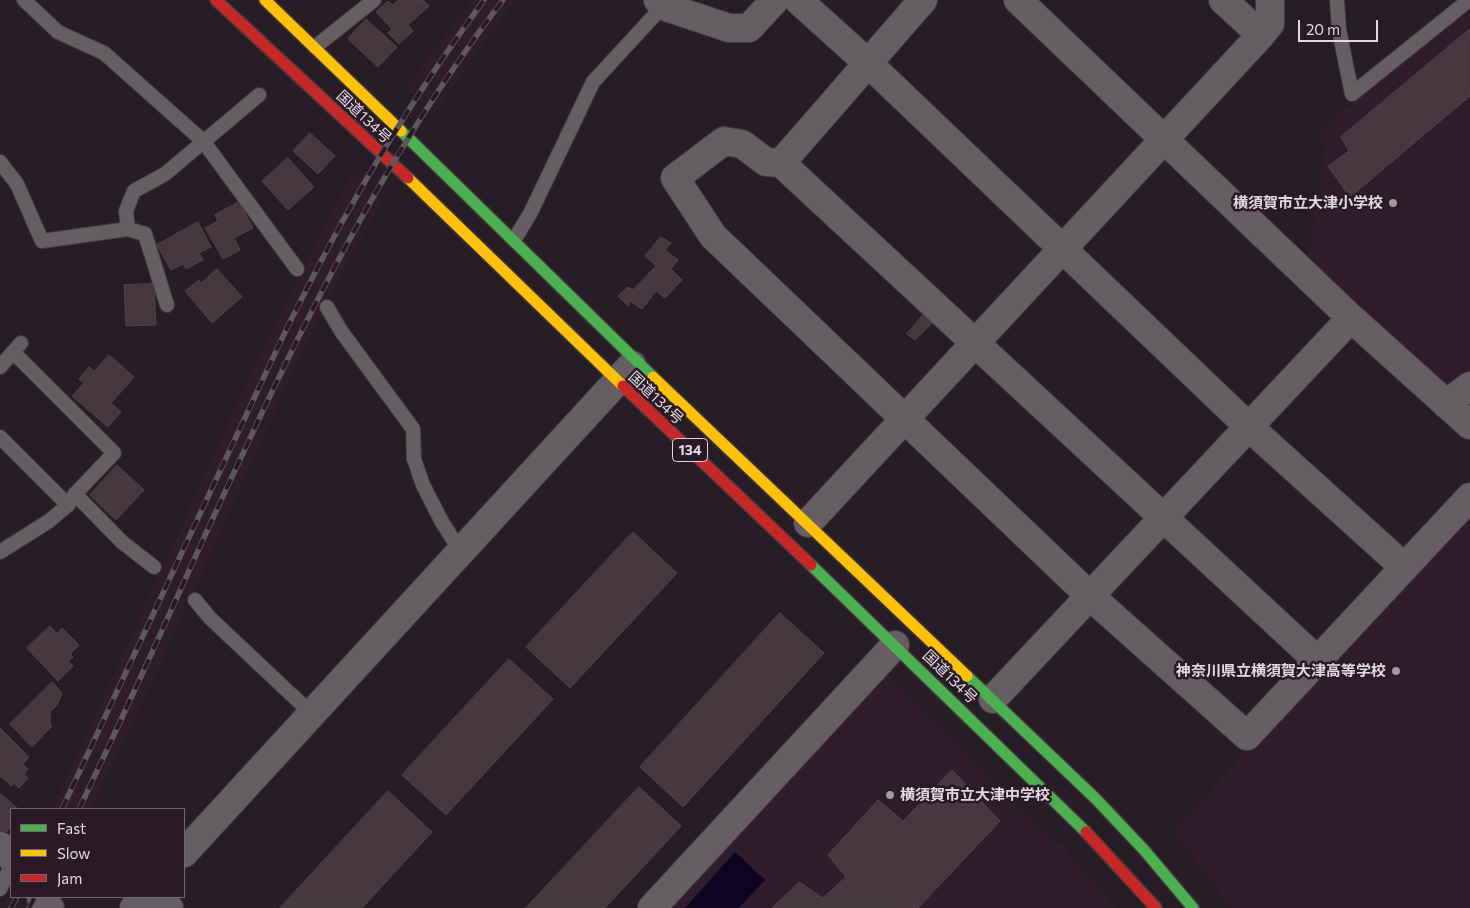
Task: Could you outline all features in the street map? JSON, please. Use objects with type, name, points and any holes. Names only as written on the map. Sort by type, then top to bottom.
[{"type":"highway","name":"国道134号","points":[[216,0],[407,177],[617,382],[895,645],[1077,822],[1156,908]]},
{"type":"highway","name":"国道134号","points":[[265,0],[514,240],[636,361],[993,699],[1145,851],[1193,908]]},
{"type":"street","points":[[660,3],[730,28],[749,28],[775,0]]},
{"type":"street","points":[[798,0],[869,64],[1249,427],[1404,567]]},
{"type":"street","points":[[781,163],[923,0]]},
{"type":"street","points":[[1018,0],[1352,318],[1470,425]]},
{"type":"street","points":[[1223,0],[1261,36]]},
{"type":"street","points":[[808,523],[1261,36],[1270,24],[1270,0]]},
{"type":"street","points":[[1318,661],[781,163],[766,162],[742,144],[724,142],[675,178],[713,236],[1090,596],[1247,736],[1318,661],[1470,497]]},
{"type":"street","points":[[993,699],[1352,318]]},
{"type":"street","points":[[185,852],[636,361]]},
{"type":"street","points":[[1446,404],[1470,386]]},
{"type":"street","points":[[652,908],[895,645]]},
{"type":"street","points":[[0,846],[10,856]]},
{"type":"street","points":[[42,898],[50,908]]},
{"type":"street","points":[[134,908],[143,898]]},
{"type":"street","points":[[158,898],[169,908]]},
{"type":"lane","points":[[24,0],[58,32],[104,53],[203,141],[297,268]]},
{"type":"lane","points":[[315,47],[374,0]]},
{"type":"lane","points":[[1337,0],[1339,30],[1352,94],[1469,0]]},
{"type":"lane","points":[[514,240],[531,212],[593,82],[660,3]]},
{"type":"lane","points":[[128,229],[126,211],[134,191],[165,174],[259,95]]},
{"type":"lane","points":[[0,162],[17,184],[42,241],[128,229],[144,234],[167,305]]},
{"type":"lane","points":[[327,307],[341,331],[413,429],[414,459],[422,485],[461,552]]},
{"type":"lane","points":[[0,367],[17,347],[114,453],[72,500],[49,521],[0,552]]},
{"type":"lane","points":[[0,437],[72,500],[154,567]]},
{"type":"lane","points":[[195,600],[210,618],[312,714]]},
{"type":"lane","points":[[0,889],[10,868]]},
{"type":"shaded area","points":[[471,0],[516,0],[464,70],[434,115],[406,88]]},
{"type":"shaded area","name":"横須賀市立大津小学校","points":[[1470,8],[1470,383],[1446,404],[1308,257],[1325,149],[1318,132]]},
{"type":"shaded area","points":[[352,174],[382,202],[345,267],[285,389],[159,668],[91,808],[52,808],[252,371]]},
{"type":"shaded area","name":"神奈川県立横須賀大津高等学校","points":[[1470,513],[1470,908],[1231,908],[1173,830]]},
{"type":"shaded area","name":"横須賀市立大津中学校","points":[[886,673],[960,745],[961,750],[1053,841],[1059,842],[1116,908],[671,908]]},
{"type":"shaded area","points":[[735,852],[765,880],[739,908],[685,908]]},
{"type":"shaded area","points":[[9,893],[10,898],[15,898],[27,908],[1,908]]},
{"type":"building","points":[[398,0],[423,0],[429,6],[408,25],[413,31],[399,44],[388,33],[392,29],[376,12],[388,1],[393,5]]},
{"type":"building","points":[[366,19],[397,47],[378,67],[348,39]]},
{"type":"building","points":[[1470,29],[1470,96],[1350,197],[1328,166],[1349,151],[1341,137]]},
{"type":"building","points":[[310,133],[335,156],[318,174],[293,151]]},
{"type":"building","points":[[288,158],[314,187],[288,210],[262,181]]},
{"type":"building","points":[[239,202],[253,228],[234,238],[240,250],[223,259],[205,228],[218,221],[215,215]]},
{"type":"building","points":[[198,222],[211,247],[199,253],[203,260],[186,269],[183,264],[171,270],[157,245]]},
{"type":"building","points":[[661,237],[671,243],[665,250],[678,260],[671,269],[682,280],[665,298],[656,291],[642,309],[630,301],[628,306],[618,296],[628,287],[633,290],[656,266],[645,256]]},
{"type":"building","points":[[217,269],[242,297],[212,323],[185,291],[199,280],[201,283]]},
{"type":"building","points":[[154,284],[156,325],[126,326],[124,285]]},
{"type":"building","points":[[923,315],[932,323],[915,340],[907,334]]},
{"type":"building","points":[[109,355],[134,377],[111,403],[121,412],[108,427],[72,396],[84,383],[79,379],[89,367],[94,371]]},
{"type":"building","points":[[117,465],[144,490],[116,520],[90,495]]},
{"type":"building","points":[[633,532],[677,573],[570,688],[526,647]]},
{"type":"building","points":[[780,613],[824,653],[683,807],[640,767]]},
{"type":"building","points":[[50,626],[57,634],[62,628],[79,645],[70,654],[73,657],[68,661],[73,666],[58,681],[27,648]]},
{"type":"building","points":[[509,659],[553,699],[446,815],[402,775]]},
{"type":"building","points":[[52,682],[62,693],[57,705],[50,712],[50,723],[52,726],[32,747],[10,724]]},
{"type":"building","points":[[0,728],[29,757],[23,764],[28,769],[24,774],[28,778],[19,788],[14,783],[12,786],[0,776]]},
{"type":"building","points":[[952,770],[1000,821],[918,908],[772,908],[799,882],[823,898],[846,877],[828,855],[878,800],[903,821]]},
{"type":"building","points":[[639,787],[681,826],[605,908],[526,908]]},
{"type":"building","points":[[388,791],[432,832],[362,908],[280,908]]},
{"type":"building","points":[[0,793],[17,808],[10,808],[10,827],[3,836],[0,833]]},
{"type":"railway","points":[[62,808],[275,353],[320,262],[363,185],[409,109],[484,0]]},
{"type":"railway","points":[[79,808],[267,401],[337,262],[414,128],[457,63],[503,0]]},
{"type":"railway","points":[[11,908],[16,898]]},
{"type":"railway","points":[[29,908],[34,898]]},
{"type":"traffic: fast","points":[[401,131],[653,377]]},
{"type":"traffic: fast","points":[[811,565],[1086,832]]},
{"type":"traffic: fast","points":[[967,676],[1096,799],[1145,851],[1193,908]]},
{"type":"traffic: slow","points":[[265,0],[401,131]]},
{"type":"traffic: slow","points":[[408,178],[623,386]]},
{"type":"traffic: slow","points":[[653,377],[967,676]]},
{"type":"traffic: jam","points":[[216,0],[408,178]]},
{"type":"traffic: jam","points":[[623,386],[811,565]]},
{"type":"traffic: jam","points":[[1086,832],[1156,908]]},
{"type":"place","name":"横須賀市立大津小学校","points":[[1393,203]]},
{"type":"place","name":"神奈川県立横須賀大津高等学校","points":[[1396,671]]},
{"type":"place","name":"横須賀市立大津中学校","points":[[890,795]]}]
